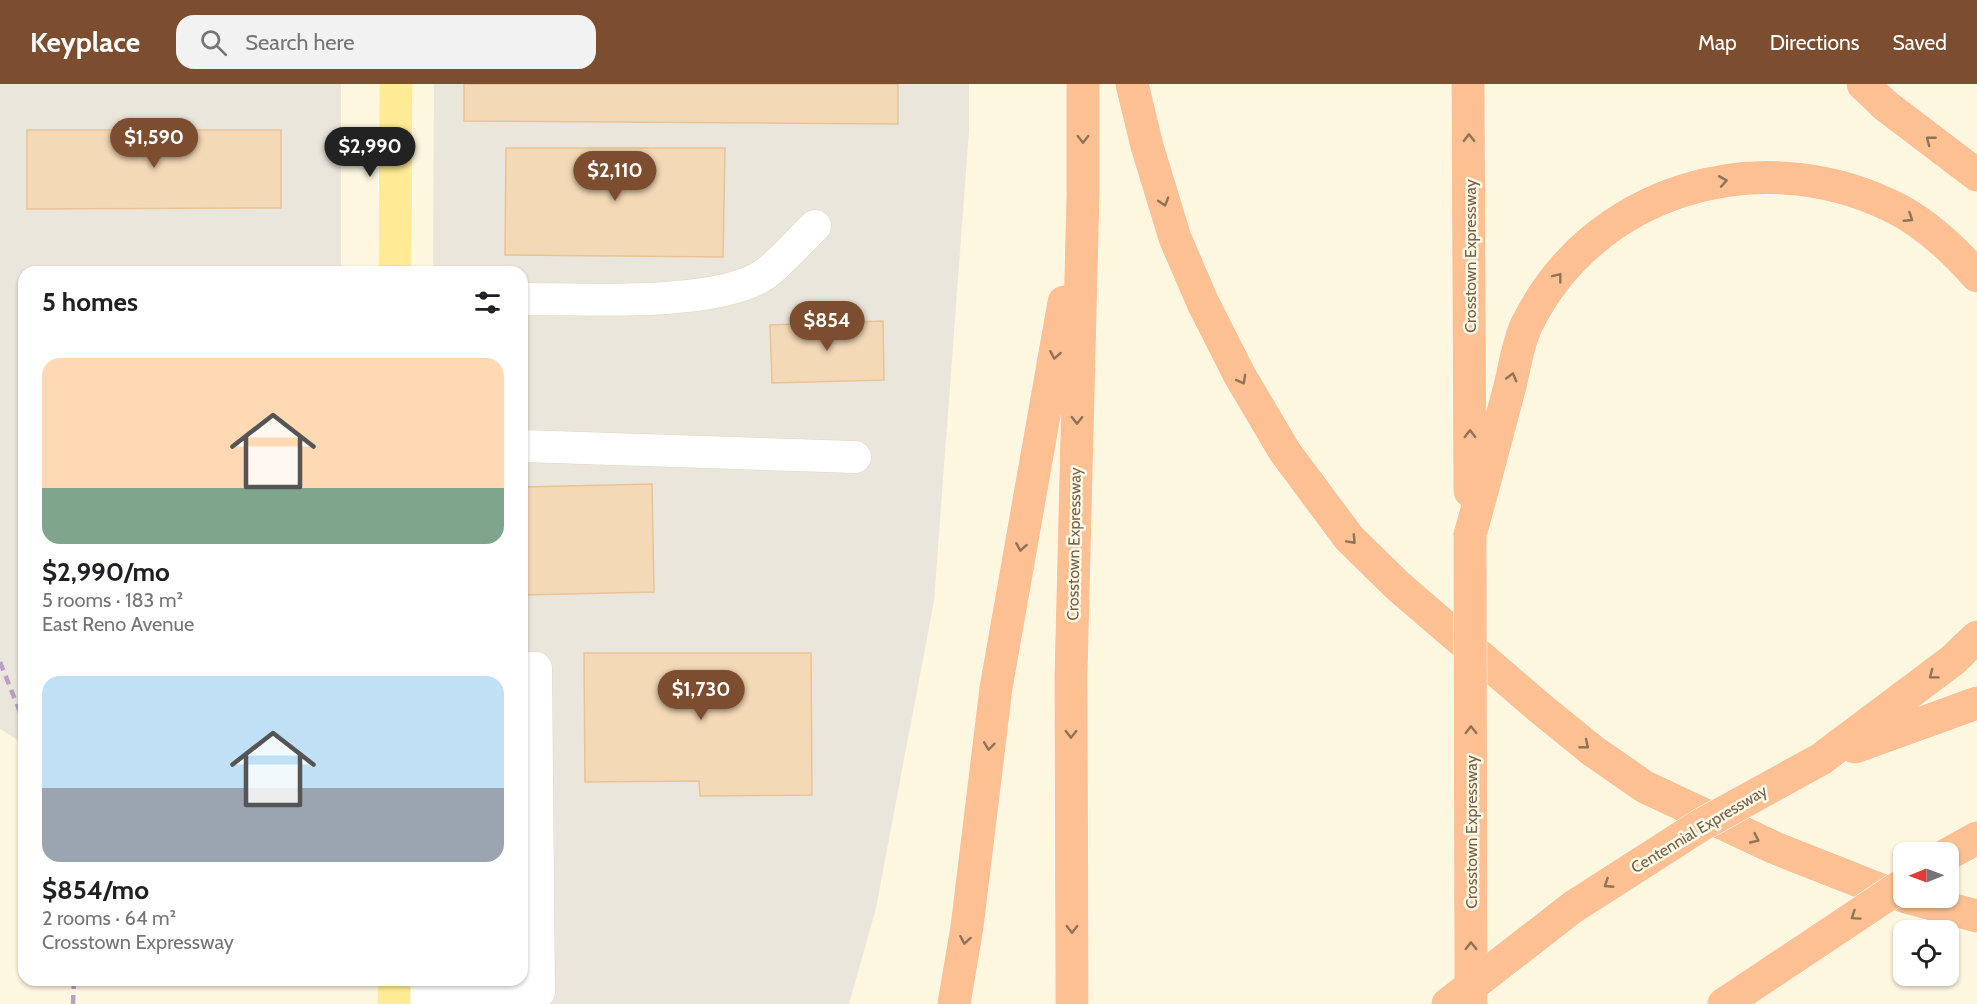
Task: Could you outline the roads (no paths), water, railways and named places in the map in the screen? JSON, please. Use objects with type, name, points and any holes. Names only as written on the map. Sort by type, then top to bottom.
[{"type":"highway","name":"Crosstown Expressway","points":[[1072,1004],[1071,675],[1083,194],[1083,84]]},
{"type":"highway","points":[[1132,84],[1147,146],[1175,238],[1203,303],[1240,376],[1285,452],[1349,538],[1398,586],[1540,708],[1593,751],[1645,787],[1775,848],[1893,894]]},
{"type":"highway","name":"Crosstown Expressway","points":[[1468,84],[1471,1004]]},
{"type":"highway","points":[[1863,84],[1886,106],[1977,174]]},
{"type":"highway","points":[[1470,535],[1526,325],[1553,283],[1576,254],[1614,223],[1653,200],[1696,186],[1738,179],[1784,177],[1822,183],[1856,191],[1891,205],[1928,230],[1977,276]]},
{"type":"highway","points":[[954,1004],[967,927],[996,688],[1083,194]]},
{"type":"highway","points":[[1821,759],[1953,660],[1977,637]]},
{"type":"highway","name":"Centennial Expressway","points":[[1448,1004],[1573,907],[1701,825],[1821,759],[1977,703]]},
{"type":"highway","points":[[1959,848],[1977,838]]},
{"type":"highway","points":[[1724,1004],[1893,891]]},
{"type":"highway","points":[[1947,908],[1977,916]]},
{"type":"main road","points":[[395,266],[396,84]]},
{"type":"lane","points":[[528,299],[641,299],[730,290],[765,274],[815,226]]},
{"type":"lane","points":[[528,446],[855,457]]},
{"type":"lane","points":[[394,993],[539,992],[536,668],[528,668]]},
{"type":"railway","points":[[0,662],[18,707]]},
{"type":"railway","points":[[73,1004],[74,986]]}]
